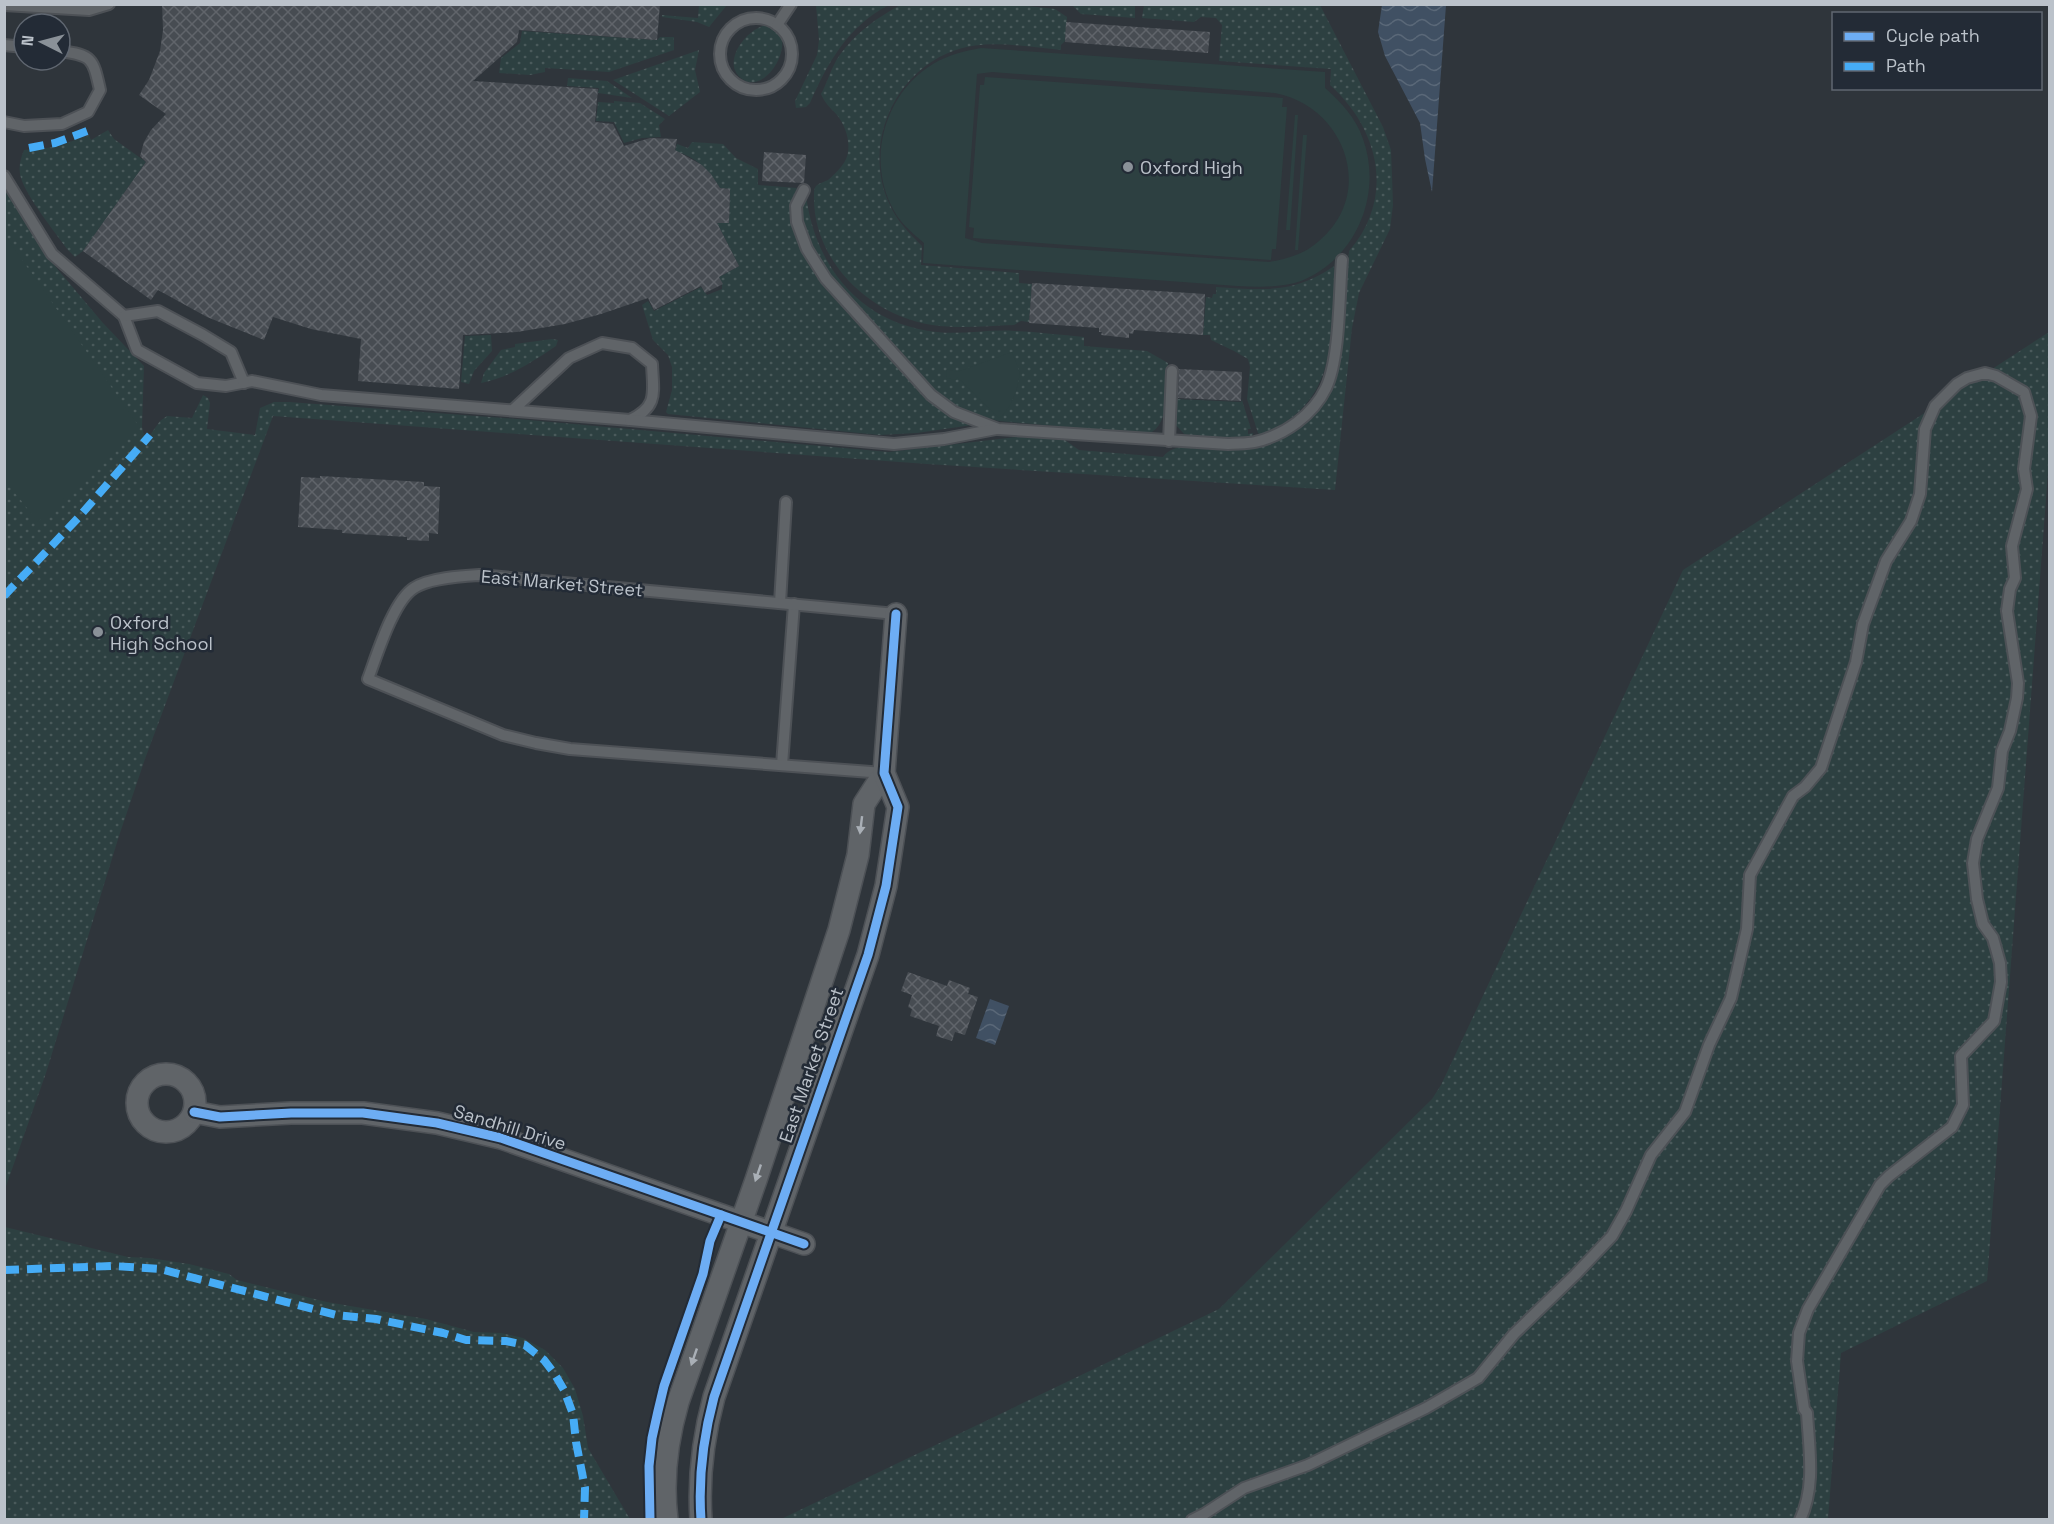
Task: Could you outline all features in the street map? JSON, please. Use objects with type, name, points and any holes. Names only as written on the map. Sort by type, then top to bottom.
[{"type":"street","name":"East Market Street","points":[[701,1520],[699,1493],[705,1427],[877,924],[894,842],[898,807],[884,773],[896,614]]},
{"type":"street","name":"East Market Street","points":[[667,1520],[665,1477],[671,1426],[807,1029],[850,894],[858,855],[864,804],[884,773]]},
{"type":"street","name":"Sandhill Drive","points":[[194,1112],[220,1117],[291,1113],[363,1113],[437,1123],[501,1138],[804,1244]]},
{"type":"lane","points":[[4,5],[89,10],[109,4]]},
{"type":"lane","points":[[777,25],[791,4]]},
{"type":"lane","points":[[755,18],[777,25],[786,34],[791,45],[792,57],[789,68],[773,86],[762,90],[750,90],[738,86],[729,78],[720,57],[721,45],[726,35],[744,20],[755,18]]},
{"type":"lane","points":[[4,122],[24,126],[62,124],[88,112],[100,90],[94,65],[82,53],[72,52]]},
{"type":"lane","points":[[4,176],[52,254],[124,316],[137,350],[197,383],[226,386],[252,381],[321,394],[894,444],[944,439],[998,429],[1228,444],[1255,442],[1281,433],[1309,413],[1326,387],[1335,357],[1342,260]]},
{"type":"lane","points":[[804,190],[796,206],[797,222],[807,249],[826,279],[932,395],[954,412],[998,429]]},
{"type":"lane","points":[[124,316],[158,310],[203,335],[231,352],[244,383]]},
{"type":"lane","points":[[514,410],[569,358],[602,343],[632,348],[652,363],[654,395],[645,412],[630,420]]},
{"type":"lane","points":[[1168,441],[1173,371]]},
{"type":"lane","points":[[1192,1520],[1245,1488],[1308,1465],[1426,1408],[1478,1378],[1514,1334],[1612,1236],[1651,1155],[1684,1112],[1709,1045],[1731,998],[1747,929],[1750,875],[1789,802],[1821,768],[1856,662],[1863,624],[1886,561],[1911,521],[1920,494],[1925,429],[1935,406],[1957,384],[1967,378],[1985,373],[2024,392],[2031,416],[2024,469],[2027,489],[2012,546],[2015,578],[2010,590],[2007,611],[2018,683],[2017,698],[2010,731],[2002,751],[1998,788],[1977,839],[1973,863],[1977,899],[1983,924],[1993,938],[2000,963],[1999,1001],[1994,1022],[1961,1056],[1964,1105],[1952,1127],[1880,1185],[1808,1309],[1799,1333],[1797,1361],[1804,1409],[1807,1413],[1810,1477],[1805,1508],[1800,1520]]},
{"type":"lane","points":[[780,603],[786,502]]},
{"type":"lane","name":"East Market Street","points":[[884,773],[570,749],[536,743],[503,735],[368,679],[394,612],[414,588],[446,578],[479,575],[896,614]]},
{"type":"lane","points":[[782,765],[794,604]]},
{"type":"lane","points":[[807,1029],[838,1040]]},
{"type":"shaded area","points":[[902,4],[1019,5],[1055,9],[1067,17],[1065,41],[1061,45],[1061,50],[995,44],[969,47],[956,50],[935,60],[916,74],[901,92],[890,112],[882,134],[879,157],[882,180],[889,203],[895,215],[922,246],[921,265],[1019,273],[1019,283],[1032,284],[1029,322],[1021,321],[1014,325],[953,327],[908,319],[866,296],[848,280],[834,262],[823,241],[816,219],[814,189],[828,180],[841,167],[848,154],[848,148],[843,125],[821,94],[836,61],[852,40],[876,20]]},
{"type":"shaded area","points":[[699,5],[727,5],[709,27],[697,22],[662,17],[662,15],[698,18]]},
{"type":"shaded area","points":[[816,5],[889,5],[862,23],[851,34],[824,73],[810,103],[806,107],[796,108],[795,101],[817,55],[819,40]]},
{"type":"shaded area","points":[[1061,5],[1135,5],[1135,18],[1081,14],[1073,6]]},
{"type":"shaded area","points":[[1144,5],[1320,5],[1383,127],[1391,150],[1393,205],[1390,229],[1359,293],[1352,328],[1335,490],[927,464],[273,416],[145,759],[46,1073],[5,1189],[5,189],[54,265],[103,323],[144,366],[142,427],[144,435],[150,435],[160,421],[167,416],[192,418],[203,395],[210,403],[207,429],[255,435],[260,408],[274,402],[289,402],[517,419],[889,452],[1025,436],[1062,438],[1079,450],[1163,457],[1172,450],[1183,447],[1227,450],[1267,445],[1284,438],[1314,416],[1326,399],[1335,379],[1341,352],[1349,251],[1363,230],[1372,209],[1376,187],[1376,165],[1370,143],[1361,122],[1330,85],[1331,69],[1219,61],[1222,25],[1216,18],[1201,17],[1194,22],[1142,18]]},
{"type":"shaded area","points":[[766,25],[777,29],[782,38],[782,49],[778,61],[762,79],[752,82],[742,79],[736,72],[734,64],[738,48],[751,33]]},
{"type":"shaded area","points":[[522,31],[657,40],[660,37],[674,37],[674,50],[609,72],[545,68],[545,72],[530,75],[499,73],[501,58],[520,43]]},
{"type":"shaded area","points":[[981,48],[1325,72],[1325,88],[1352,117],[1363,139],[1368,160],[1367,202],[1360,222],[1350,241],[1337,257],[1320,271],[1301,281],[1277,286],[1237,286],[923,263],[924,243],[897,216],[884,186],[881,146],[885,127],[903,91],[917,76],[944,58]],"holes":[[[992,72],[1275,93],[1299,101],[1319,115],[1335,133],[1345,154],[1349,176],[1346,199],[1337,221],[1314,246],[1302,253],[1269,262],[982,243],[965,238],[977,74]]]},
{"type":"shaded area","points":[[699,50],[695,70],[700,92],[669,116],[613,80]]},
{"type":"shaded area","name":"Oxford High","points":[[985,77],[1283,98],[1282,107],[1287,107],[1276,249],[1272,249],[1271,260],[973,238],[974,228],[969,227],[980,85],[984,85]]},
{"type":"shaded area","points":[[568,78],[607,81],[632,98],[598,93],[599,88],[567,86]]},
{"type":"shaded area","points":[[614,101],[640,103],[665,119],[659,125],[661,137],[642,138],[624,143],[614,122],[596,121],[598,102],[614,103]]},
{"type":"shaded area","points":[[1295,115],[1298,115],[1290,230],[1286,230]]},
{"type":"shaded area","points":[[108,130],[114,139],[146,162],[83,251],[75,257],[41,214],[24,186],[20,174],[21,161],[24,150],[56,147],[89,135],[91,140]]},
{"type":"shaded area","points":[[1303,135],[1307,135],[1298,250],[1295,250]]},
{"type":"shaded area","points":[[692,142],[723,144],[736,158],[758,169],[758,185],[797,188],[790,205],[794,230],[823,286],[926,398],[949,415],[972,425],[917,433],[879,435],[666,412],[672,390],[672,367],[668,355],[653,340],[642,305],[648,301],[654,311],[701,287],[707,295],[722,289],[719,277],[739,266],[717,223],[729,223],[730,189],[720,188],[701,165],[675,151],[677,144],[688,148]]},
{"type":"shaded area","points":[[806,195],[811,221],[831,268],[846,288],[865,304],[886,317],[910,327],[937,332],[1041,333],[1084,337],[1084,346],[1147,351],[1168,363],[1166,402],[1161,422],[1156,429],[1144,433],[999,421],[973,414],[951,403],[931,388],[837,284],[823,265],[809,241],[801,217]]},
{"type":"shaded area","points":[[4,234],[140,428],[38,522],[5,480]]},
{"type":"shaded area","points":[[1334,266],[1332,325],[1325,370],[1304,406],[1286,422],[1261,435],[1258,433],[1247,399],[1250,367],[1248,359],[1211,340],[1210,335],[1203,335],[1206,297],[1212,298],[1213,294],[1216,294],[1216,287],[1263,289],[1292,286],[1306,282]]},
{"type":"shaded area","points":[[2049,332],[2049,459],[1987,1281],[1841,1353],[1828,1519],[779,1520],[1219,1309],[1432,1099],[1441,1085],[1683,570]]},
{"type":"shaded area","points":[[491,335],[492,351],[474,371],[469,384],[461,382],[465,336]]},
{"type":"shaded area","points":[[558,340],[556,346],[538,358],[511,373],[481,383],[484,373],[501,350],[515,347],[515,344]]},
{"type":"shaded area","points":[[1012,352],[1019,371],[1018,383],[1011,404],[999,418],[957,377],[956,380],[946,378],[947,369],[957,372]]},
{"type":"shaded area","points":[[1176,399],[1241,402],[1242,400],[1251,429],[1248,429],[1248,434],[1253,433],[1252,437],[1209,440],[1185,435],[1175,424]]},
{"type":"shaded area","points":[[5,1227],[128,1257],[189,1264],[229,1274],[237,1280],[327,1302],[426,1319],[474,1332],[501,1333],[523,1338],[545,1350],[563,1368],[575,1389],[583,1416],[588,1448],[630,1519],[5,1519]]},
{"type":"water","points":[[1382,5],[1446,5],[1432,192],[1420,123],[1385,56],[1378,32]]},
{"type":"water","points":[[990,999],[1009,1006],[995,1045],[976,1038]]},
{"type":"building","points":[[162,4],[660,4],[657,40],[519,30],[517,42],[473,81],[598,89],[595,122],[613,124],[624,146],[650,138],[677,139],[675,150],[702,165],[720,188],[730,189],[729,223],[717,223],[739,266],[719,277],[723,284],[705,293],[701,286],[654,310],[648,298],[565,324],[517,332],[463,335],[459,389],[358,381],[361,339],[311,329],[273,317],[264,340],[207,317],[158,290],[151,300],[83,251],[146,162],[140,156],[144,142],[151,130],[166,114],[139,95],[149,80],[160,51],[163,30]]},
{"type":"building","points":[[1066,22],[1210,32],[1208,53],[1065,42]]},
{"type":"building","points":[[764,152],[806,155],[804,183],[762,181]]},
{"type":"building","points":[[1032,283],[1205,294],[1203,335],[1134,330],[1133,334],[1129,333],[1129,338],[1101,335],[1099,328],[1029,323]]},
{"type":"building","points":[[1179,369],[1242,372],[1241,401],[1178,398]]},
{"type":"building","points":[[320,476],[424,482],[424,486],[440,487],[438,534],[429,533],[429,541],[407,540],[407,537],[342,533],[342,530],[298,527],[301,477],[320,478]]},
{"type":"building","points":[[908,972],[947,986],[949,980],[970,988],[968,994],[978,997],[965,1035],[955,1032],[952,1041],[936,1036],[939,1026],[910,1016],[912,1009],[908,1007],[912,995],[901,991]]},
{"type":"marked path","points":[[29,148],[55,143],[87,131]]},
{"type":"marked path","points":[[4,596],[78,518],[150,435]]},
{"type":"marked path","points":[[4,1270],[113,1266],[160,1269],[336,1315],[376,1319],[466,1340],[506,1341],[525,1345],[544,1360],[554,1373],[564,1390],[573,1414],[585,1488],[584,1520]]},
{"type":"cycle path","points":[[701,1520],[702,1458],[714,1397],[868,955],[886,886],[898,807],[884,773],[896,614]]},
{"type":"cycle path","points":[[194,1112],[220,1117],[291,1113],[363,1113],[437,1123],[501,1138],[804,1244]]},
{"type":"cycle path","points":[[650,1520],[649,1466],[658,1411],[664,1386],[703,1274],[710,1241],[721,1215]]},
{"type":"place","name":"Oxford High","points":[[1128,167]]},
{"type":"place","name":"Oxford High School","points":[[98,632]]}]
